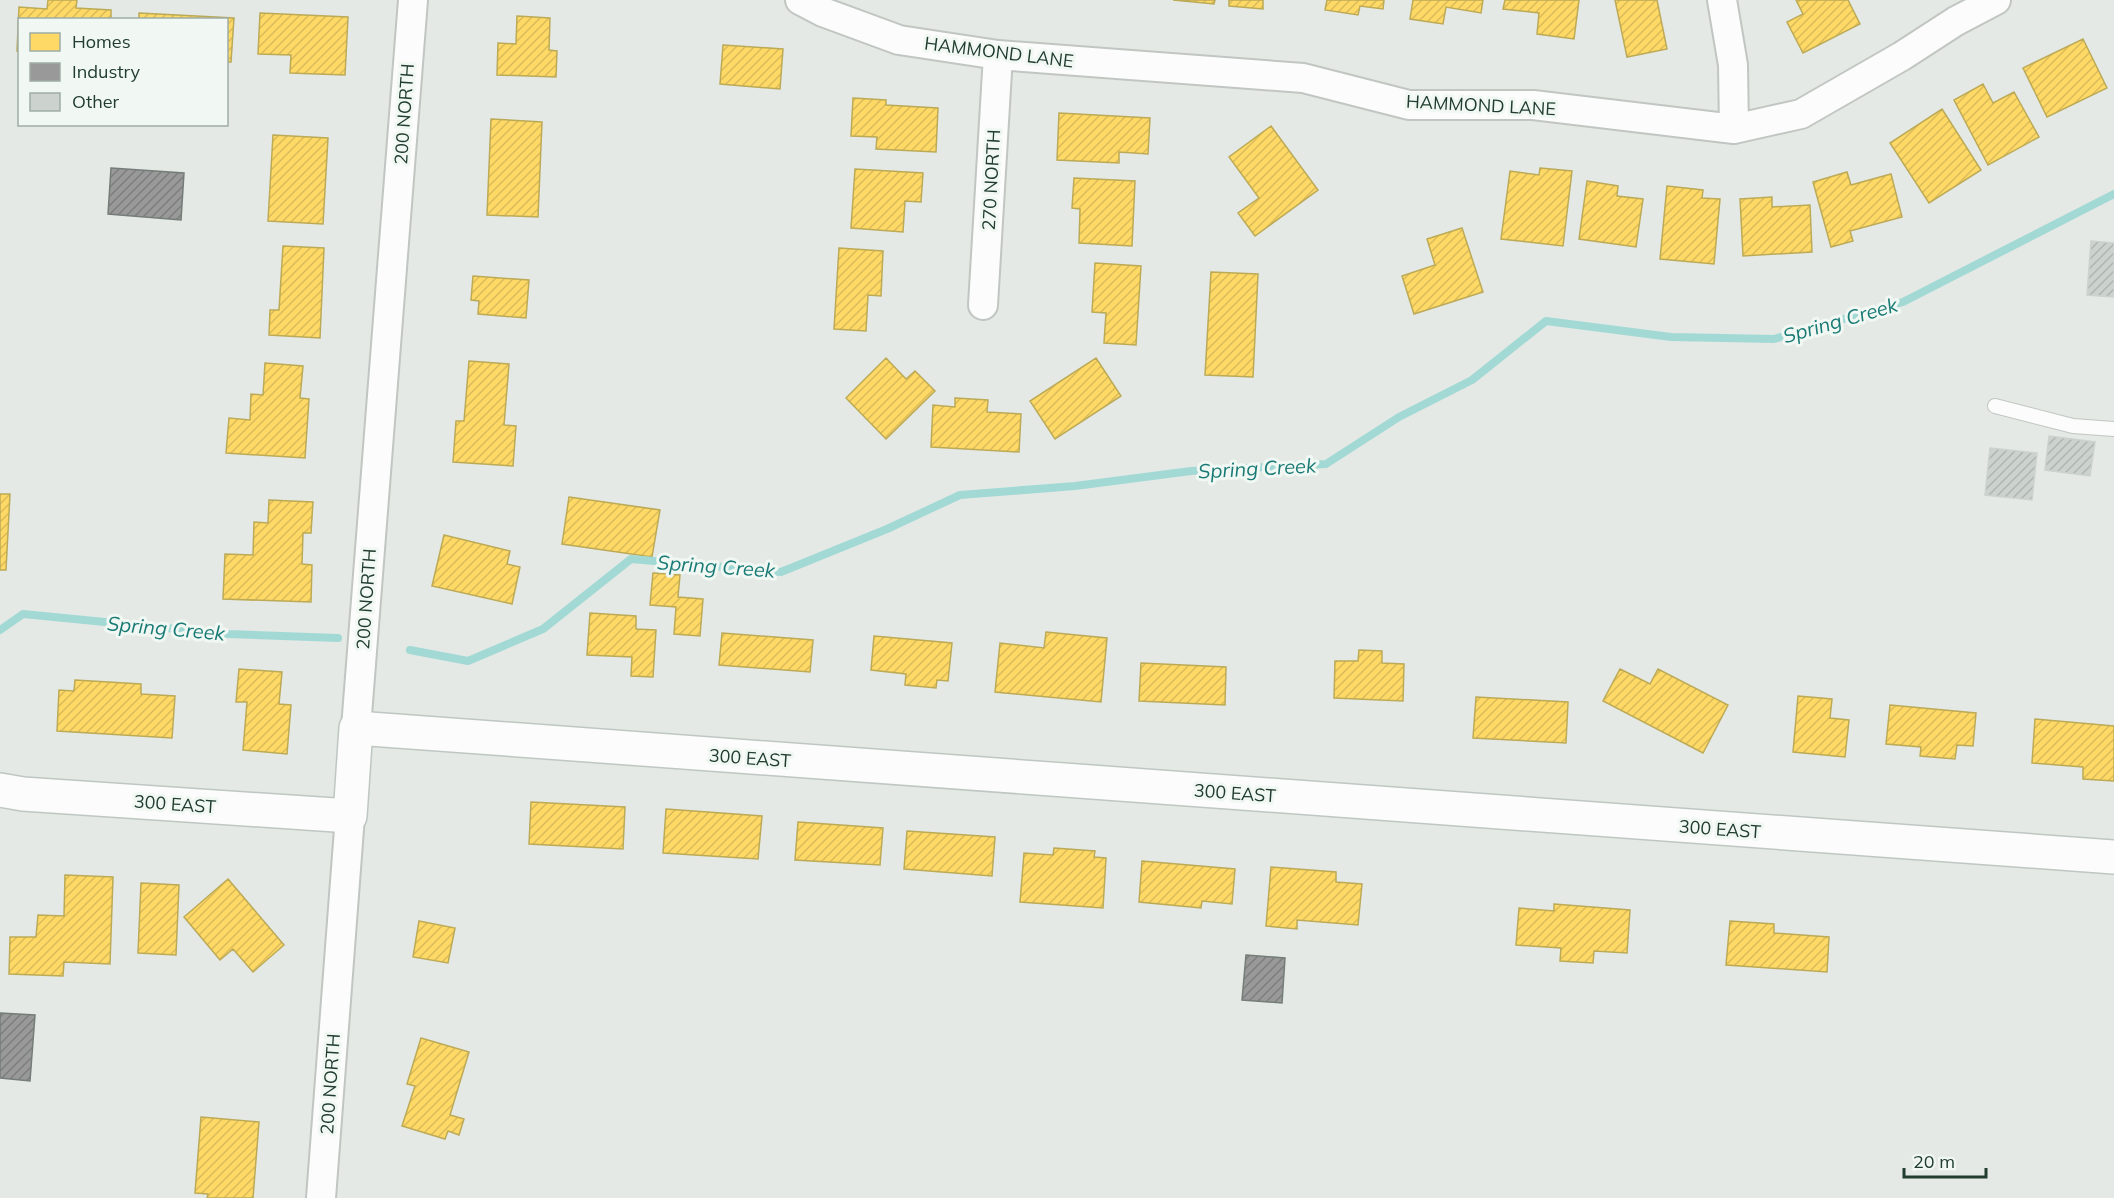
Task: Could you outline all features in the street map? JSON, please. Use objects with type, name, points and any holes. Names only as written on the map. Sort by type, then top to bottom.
[{"type":"street","name":"200 NORTH","points":[[321,1198],[413,0]]},
{"type":"street","name":"HAMMOND LANE","points":[[800,0],[823,12],[899,40],[998,56],[1303,78],[1409,105],[1533,105],[1734,129],[1801,114],[1902,56],[1956,21],[1996,0]]},
{"type":"street","points":[[1722,0],[1733,65],[1734,129]]},
{"type":"street","name":"270 NORTH","points":[[983,305],[998,56]]},
{"type":"street","name":"300 EAST","points":[[356,729],[2114,857]]},
{"type":"street","name":"300 EAST","points":[[0,790],[35,795],[350,816]]},
{"type":"lane","points":[[1995,406],[2073,426],[2114,429]]},
{"type":"building: Homes","points":[[48,0],[77,0],[76,8],[111,10],[111,18],[18,18],[19,7],[47,9]]},
{"type":"building: Homes","points":[[1173,0],[1215,0],[1214,4]]},
{"type":"building: Homes","points":[[1229,0],[1263,0],[1263,9],[1229,6]]},
{"type":"building: Homes","points":[[1327,0],[1384,0],[1383,9],[1360,6],[1358,15],[1325,10]]},
{"type":"building: Homes","points":[[1413,0],[1483,0],[1481,13],[1446,7],[1443,24],[1410,19]]},
{"type":"building: Homes","points":[[1505,0],[1579,0],[1574,39],[1537,34],[1539,13],[1503,9]]},
{"type":"building: Homes","points":[[1615,0],[1657,0],[1667,49],[1627,57]]},
{"type":"building: Homes","points":[[1796,0],[1848,0],[1860,24],[1803,53],[1787,22],[1803,14]]},
{"type":"building: Homes","points":[[139,13],[234,18],[231,62],[228,62],[228,18],[139,18]]},
{"type":"building: Homes","points":[[260,13],[348,17],[345,75],[290,73],[291,55],[258,54]]},
{"type":"building: Homes","points":[[517,16],[550,18],[549,50],[557,51],[556,77],[497,75],[498,43],[516,44]]},
{"type":"building: Homes","points":[[2083,39],[2107,88],[2047,117],[2023,68]]},
{"type":"building: Homes","points":[[723,45],[783,49],[780,89],[720,84]]},
{"type":"building: Homes","points":[[1983,84],[1993,103],[2014,92],[2039,137],[1988,165],[1954,100]]},
{"type":"building: Homes","points":[[853,98],[886,100],[886,105],[938,108],[936,152],[876,149],[877,137],[851,136]]},
{"type":"building: Homes","points":[[1942,109],[1981,170],[1929,203],[1890,143]]},
{"type":"building: Homes","points":[[1059,113],[1150,118],[1148,154],[1119,152],[1119,163],[1057,160]]},
{"type":"building: Homes","points":[[491,119],[542,122],[538,217],[487,215]]},
{"type":"building: Homes","points":[[1271,126],[1318,190],[1255,236],[1238,213],[1259,198],[1229,157]]},
{"type":"building: Homes","points":[[273,135],[328,138],[323,224],[268,221]]},
{"type":"building: Homes","points":[[1540,168],[1572,171],[1563,246],[1501,239],[1510,171],[1539,175]]},
{"type":"building: Homes","points":[[855,169],[923,173],[921,202],[905,201],[903,232],[851,228]]},
{"type":"building: Homes","points":[[1847,172],[1851,185],[1891,174],[1902,217],[1850,231],[1853,241],[1831,247],[1813,182]]},
{"type":"building: Homes","points":[[1074,178],[1135,181],[1132,246],[1079,243],[1080,209],[1072,208]]},
{"type":"building: Homes","points":[[1587,181],[1618,186],[1617,196],[1643,199],[1636,247],[1579,239]]},
{"type":"building: Homes","points":[[1667,186],[1703,190],[1702,198],[1720,199],[1714,264],[1660,259]]},
{"type":"building: Homes","points":[[1772,197],[1772,207],[1810,205],[1812,252],[1743,256],[1740,199]]},
{"type":"building: Homes","points":[[1462,228],[1483,292],[1414,314],[1402,276],[1435,265],[1427,239]]},
{"type":"building: Homes","points":[[283,246],[324,248],[320,338],[269,335],[270,310],[279,310]]},
{"type":"building: Homes","points":[[839,248],[883,251],[881,296],[868,295],[866,331],[834,329]]},
{"type":"building: Homes","points":[[1095,263],[1141,266],[1136,345],[1104,343],[1106,313],[1092,312]]},
{"type":"building: Homes","points":[[1211,272],[1258,274],[1253,377],[1205,375]]},
{"type":"building: Homes","points":[[473,276],[529,280],[526,318],[478,314],[479,301],[471,300]]},
{"type":"building: Homes","points":[[886,358],[906,379],[915,371],[935,391],[886,439],[846,398]]},
{"type":"building: Homes","points":[[1096,358],[1121,396],[1055,439],[1030,401]]},
{"type":"building: Homes","points":[[469,361],[509,364],[504,425],[516,426],[513,466],[453,462],[456,421],[464,421]]},
{"type":"building: Homes","points":[[265,363],[303,366],[300,398],[309,399],[305,458],[226,453],[229,418],[250,420],[251,394],[263,395]]},
{"type":"building: Homes","points":[[955,398],[988,400],[987,412],[1021,414],[1019,452],[931,447],[933,405],[955,407]]},
{"type":"building: Homes","points":[[0,494],[10,494],[6,570],[0,570]]},
{"type":"building: Homes","points":[[569,497],[660,510],[652,557],[562,544]]},
{"type":"building: Homes","points":[[269,500],[313,502],[311,533],[303,533],[302,564],[312,565],[311,602],[223,599],[225,554],[253,555],[254,522],[268,523]]},
{"type":"building: Homes","points":[[444,535],[510,551],[507,564],[520,567],[512,604],[432,586]]},
{"type":"building: Homes","points":[[653,573],[680,575],[678,597],[703,599],[700,636],[674,634],[676,607],[650,605]]},
{"type":"building: Homes","points":[[590,613],[636,616],[636,629],[656,630],[653,677],[631,676],[632,657],[587,655]]},
{"type":"building: Homes","points":[[1046,632],[1107,638],[1101,702],[995,692],[1000,643],[1044,648]]},
{"type":"building: Homes","points":[[722,633],[813,640],[810,672],[719,665]]},
{"type":"building: Homes","points":[[874,636],[952,643],[948,681],[937,680],[936,688],[905,685],[906,674],[871,670]]},
{"type":"building: Homes","points":[[1359,650],[1382,651],[1382,663],[1404,664],[1403,701],[1334,698],[1335,661],[1358,661]]},
{"type":"building: Homes","points":[[1141,663],[1226,667],[1225,705],[1139,701]]},
{"type":"building: Homes","points":[[239,669],[282,672],[279,704],[291,705],[287,754],[243,750],[247,702],[236,702]]},
{"type":"building: Homes","points":[[1620,669],[1650,684],[1658,669],[1728,705],[1703,753],[1603,701]]},
{"type":"building: Homes","points":[[75,680],[141,684],[141,694],[175,696],[172,738],[57,731],[59,690],[74,691]]},
{"type":"building: Homes","points":[[1798,696],[1832,699],[1830,718],[1849,720],[1845,757],[1793,752]]},
{"type":"building: Homes","points":[[1476,697],[1568,702],[1566,743],[1473,738]]},
{"type":"building: Homes","points":[[1890,705],[1976,713],[1973,746],[1957,745],[1955,759],[1920,756],[1921,747],[1886,744]]},
{"type":"building: Homes","points":[[2035,719],[2114,726],[2114,781],[2083,779],[2083,767],[2032,763]]},
{"type":"building: Homes","points":[[531,802],[625,807],[623,849],[529,844]]},
{"type":"building: Homes","points":[[666,809],[762,816],[758,859],[663,853]]},
{"type":"building: Homes","points":[[798,822],[883,828],[880,865],[795,860]]},
{"type":"building: Homes","points":[[907,831],[995,837],[992,876],[904,869]]},
{"type":"building: Homes","points":[[1054,848],[1095,851],[1094,857],[1106,858],[1103,908],[1020,902],[1024,853],[1053,855]]},
{"type":"building: Homes","points":[[1142,861],[1235,869],[1232,904],[1202,901],[1201,908],[1139,902]]},
{"type":"building: Homes","points":[[1271,867],[1336,872],[1336,882],[1362,884],[1358,925],[1297,920],[1297,929],[1266,926]]},
{"type":"building: Homes","points":[[65,875],[113,877],[110,964],[64,962],[63,976],[9,974],[10,937],[36,937],[38,915],[64,916]]},
{"type":"building: Homes","points":[[228,879],[284,945],[253,972],[233,949],[220,960],[184,917]]},
{"type":"building: Homes","points":[[141,883],[179,885],[176,955],[138,953]]},
{"type":"building: Homes","points":[[1554,904],[1630,910],[1627,953],[1594,951],[1593,963],[1560,961],[1561,948],[1516,945],[1519,908],[1554,911]]},
{"type":"building: Homes","points":[[419,921],[455,928],[448,963],[413,957]]},
{"type":"building: Homes","points":[[1730,921],[1774,924],[1774,933],[1829,937],[1827,972],[1726,965]]},
{"type":"building: Homes","points":[[421,1038],[469,1052],[450,1115],[464,1119],[459,1135],[448,1131],[445,1139],[402,1126],[415,1086],[407,1084]]},
{"type":"building: Homes","points":[[201,1117],[259,1122],[253,1198],[207,1198],[208,1194],[195,1193]]},
{"type":"building: Industry","points":[[111,168],[184,173],[181,220],[108,214]]},
{"type":"building: Industry","points":[[1246,955],[1285,958],[1282,1003],[1242,1000]]},
{"type":"building: Industry","points":[[0,1013],[35,1015],[30,1081],[0,1078]]},
{"type":"building: Other","points":[[2091,241],[2114,243],[2114,297],[2087,295]]},
{"type":"building: Other","points":[[2049,436],[2095,442],[2090,476],[2045,470]]},
{"type":"building: Other","points":[[1990,448],[2037,453],[2032,500],[1985,495]]},
{"type":"waterway","name":"Spring Creek","points":[[410,650],[468,661],[543,629],[631,559],[781,572],[887,529],[960,495],[1075,486],[1191,471],[1326,464],[1399,417],[1472,380],[1546,321],[1671,337],[1774,339],[1903,302],[2114,194]]},
{"type":"waterway","name":"Spring Creek","points":[[0,630],[23,614],[228,634],[338,638]]}]
